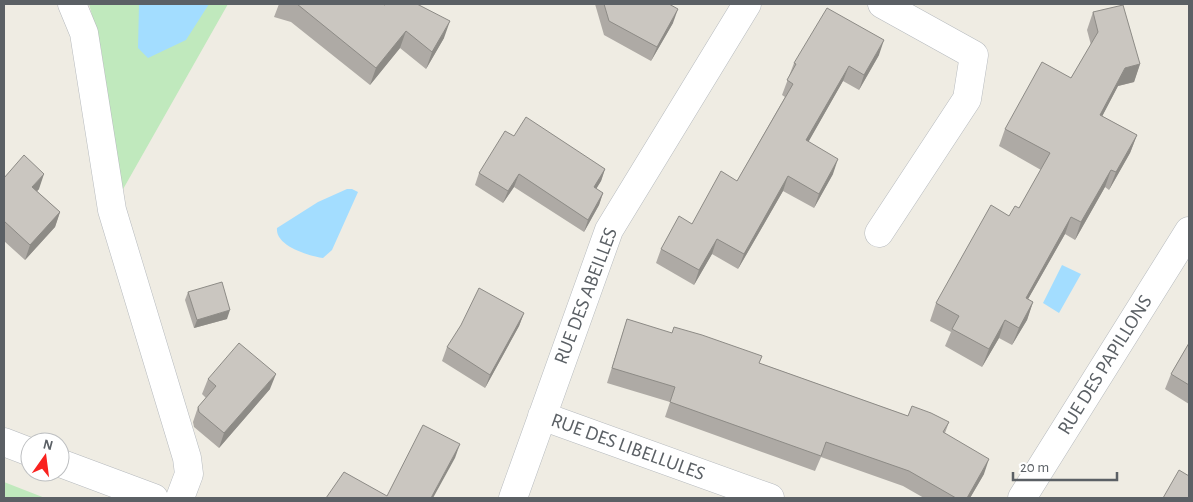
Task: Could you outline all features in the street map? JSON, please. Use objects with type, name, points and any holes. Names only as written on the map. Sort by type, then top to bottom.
[{"type":"street","points":[[72,4],[84,33],[112,210],[187,458],[188,474],[180,498]]},
{"type":"street","name":"RUE DES ABEILLES","points":[[513,498],[609,230],[747,4]]},
{"type":"street","points":[[879,233],[966,99],[974,56],[882,4]]},
{"type":"street","name":"RUE DES PAPILLONS","points":[[1022,498],[1189,231]]},
{"type":"street","name":"RUE DES LIBELLULES","points":[[542,416],[770,498]]},
{"type":"street","points":[[4,442],[20,448]]},
{"type":"street","points":[[70,467],[154,498]]},
{"type":"green space","points":[[89,4],[228,4],[122,191],[101,49]]},
{"type":"green space","points":[[4,482],[45,498],[4,498]]},
{"type":"water","points":[[139,4],[209,4],[186,40],[148,58],[138,48]]},
{"type":"water","points":[[347,189],[358,192],[332,250],[323,258],[294,249],[281,240],[277,228],[318,202]]},
{"type":"water","points":[[1062,265],[1081,274],[1059,313],[1043,303]]},
{"type":"building","points":[[297,4],[417,4],[450,21],[432,52],[406,31],[376,68]]},
{"type":"building","points":[[604,4],[669,4],[678,9],[657,47],[609,21]]},
{"type":"building","points":[[1123,5],[1140,64],[1125,68],[1100,115],[1137,135],[1116,172],[1111,170],[1081,222],[1071,217],[1026,298],[1033,302],[1019,328],[1005,320],[989,349],[952,329],[959,316],[936,303],[991,205],[1009,216],[1015,206],[1019,208],[1050,153],[1005,129],[1042,62],[1071,78],[1098,32],[1093,12]]},
{"type":"building","points":[[827,8],[884,40],[864,75],[849,66],[806,140],[838,159],[819,194],[788,176],[744,254],[717,239],[699,270],[661,249],[679,216],[692,224],[721,171],[737,181],[793,84],[787,80],[796,64],[794,63]]},
{"type":"building","points":[[526,117],[605,169],[594,187],[603,193],[588,220],[519,174],[508,191],[479,173],[505,131],[514,136]]},
{"type":"building","points":[[24,155],[44,174],[32,187],[60,212],[30,245],[4,221],[4,178]]},
{"type":"building","points":[[222,282],[230,310],[197,320],[188,292]]},
{"type":"building","points":[[479,288],[524,313],[490,375],[447,347],[461,325]]},
{"type":"building","points":[[627,319],[672,333],[674,327],[702,335],[762,356],[759,363],[908,416],[912,406],[931,413],[949,422],[943,432],[989,459],[967,498],[956,498],[909,471],[826,442],[821,456],[670,402],[675,387],[612,368]]},
{"type":"building","points":[[239,343],[276,374],[224,433],[199,412],[198,407],[216,386],[208,379]]},
{"type":"building","points":[[1189,343],[1189,385],[1171,374]]},
{"type":"building","points":[[423,425],[460,444],[431,498],[326,498],[344,472],[387,496]]},
{"type":"building","points":[[1179,470],[1189,476],[1189,498],[1163,498]]}]
